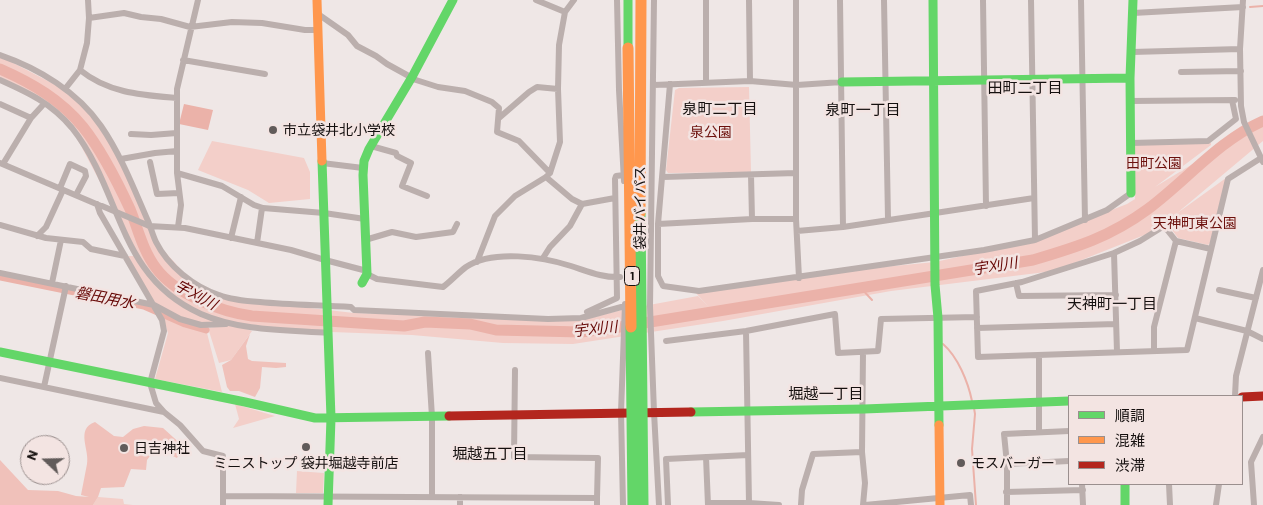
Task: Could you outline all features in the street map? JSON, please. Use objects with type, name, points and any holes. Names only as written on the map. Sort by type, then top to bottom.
[{"type":"main road","points":[[317,0],[331,418],[328,500]]},
{"type":"main road","points":[[365,276],[364,162],[370,146],[412,77],[453,0]]},
{"type":"main road","name":"袋井バイパス","points":[[627,0],[632,246],[643,505]]},
{"type":"main road","name":"袋井バイパス","points":[[633,505],[637,398],[642,0]]},
{"type":"main road","points":[[933,0],[934,214],[935,285],[938,318],[940,501]]},
{"type":"main road","points":[[1132,193],[1130,78],[1133,0]]},
{"type":"main road","points":[[842,82],[1130,78]]},
{"type":"main road","points":[[0,352],[315,418],[864,409],[1068,401]]},
{"type":"main road","points":[[1243,397],[1263,396]]},
{"type":"main road","points":[[628,505],[630,421],[637,398]]},
{"type":"main road","points":[[637,398],[646,432],[647,478],[651,505]]},
{"type":"main road","points":[[1125,485],[1125,505]]},
{"type":"street","points":[[65,89],[80,70],[88,43],[88,0]]},
{"type":"street","points":[[178,227],[181,205],[177,174],[176,98],[190,27],[198,0]]},
{"type":"street","points":[[536,0],[565,12]]},
{"type":"street","points":[[476,262],[495,216],[515,196],[548,175],[560,142],[559,45],[565,12],[574,0]]},
{"type":"street","points":[[618,0],[626,306],[621,412],[623,505]]},
{"type":"street","points":[[654,0],[650,306],[660,505]]},
{"type":"street","points":[[706,0],[706,82]]},
{"type":"street","points":[[750,0],[750,81]]},
{"type":"street","points":[[796,0],[796,219],[799,278]]},
{"type":"street","points":[[840,0],[843,227]]},
{"type":"street","points":[[884,0],[888,219]]},
{"type":"street","points":[[983,0],[986,206]]},
{"type":"street","points":[[1031,0],[1036,240]]},
{"type":"street","points":[[1081,0],[1085,220]]},
{"type":"street","points":[[1133,13],[1243,4],[1240,49],[1241,103],[1244,122],[1262,160],[1228,179],[1187,350],[978,357],[976,291],[1016,283],[1114,253],[1140,241],[1164,226],[1176,241],[1211,249]]},
{"type":"street","points":[[88,18],[124,13],[161,19],[190,27],[232,22],[262,23],[305,30],[317,30]]},
{"type":"street","points":[[318,14],[348,35],[357,46],[416,80],[438,87],[465,90],[492,102],[499,108],[497,132],[519,141],[548,175],[572,199],[582,204],[615,198]]},
{"type":"street","points":[[1132,52],[1240,49]]},
{"type":"street","points":[[0,55],[34,69],[65,89],[80,101],[101,124],[121,159],[157,243],[180,273],[218,295],[236,300],[280,304],[328,305],[351,307],[354,310],[364,311],[548,319],[581,318],[626,306]]},
{"type":"street","points":[[183,60],[265,74]]},
{"type":"street","points":[[80,70],[89,78],[103,85],[131,94],[176,98]]},
{"type":"street","points":[[1181,72],[1241,71]]},
{"type":"street","points":[[0,80],[41,100],[71,128],[95,163],[127,240],[136,256],[162,290],[201,314],[233,324],[272,330],[328,332]]},
{"type":"street","points":[[619,90],[625,81]]},
{"type":"street","points":[[645,81],[654,88]]},
{"type":"street","points":[[654,88],[670,84],[706,82],[750,81],[797,85],[842,82]]},
{"type":"street","points":[[670,84],[658,224],[658,276],[663,286],[699,291],[799,278],[984,250],[1036,240],[1107,210],[1132,193]]},
{"type":"street","points":[[499,118],[537,87],[558,89]]},
{"type":"street","points":[[1131,101],[1232,100],[1241,103]]},
{"type":"street","points":[[1131,143],[1208,141],[1236,119],[1232,100]]},
{"type":"street","points":[[0,104],[31,118]]},
{"type":"street","points":[[42,106],[31,118],[2,163],[149,226],[178,227],[291,250],[377,279],[443,287],[466,267],[476,262],[502,256],[543,258],[609,278],[618,277]]},
{"type":"street","points":[[131,134],[177,133]]},
{"type":"street","points":[[370,146],[396,153],[397,156],[411,162],[402,186],[427,196]]},
{"type":"street","points":[[121,159],[177,151]]},
{"type":"street","points":[[150,162],[157,194],[179,193]]},
{"type":"street","points":[[322,163],[363,168]]},
{"type":"street","points":[[37,236],[46,227],[70,164],[85,171],[86,176],[76,195]]},
{"type":"street","points":[[663,177],[796,173]]},
{"type":"street","points":[[177,174],[222,186],[262,208],[324,213],[365,219]]},
{"type":"street","points":[[581,318],[583,314],[617,298],[615,179],[616,176],[624,174]]},
{"type":"street","points":[[751,175],[752,219]]},
{"type":"street","points":[[231,238],[241,197]]},
{"type":"street","points":[[797,232],[934,214],[1034,198]]},
{"type":"street","points":[[543,258],[550,247],[570,226],[582,204]]},
{"type":"street","points":[[99,205],[100,213],[162,320],[164,331],[150,383],[156,403],[180,425],[202,451],[223,456],[223,505]]},
{"type":"street","points":[[257,243],[262,208]]},
{"type":"street","points":[[658,224],[752,219],[796,219]]},
{"type":"street","points":[[365,240],[392,232],[416,237],[453,232],[457,224]]},
{"type":"street","points":[[0,225],[37,236],[82,242],[91,249],[124,256],[136,256]]},
{"type":"street","points":[[52,283],[62,240]]},
{"type":"street","points":[[1154,351],[1154,327],[1176,241]]},
{"type":"street","points":[[1114,253],[1117,352]]},
{"type":"street","points":[[1235,395],[1236,376],[1263,270]]},
{"type":"street","points":[[0,273],[154,305],[192,323],[211,326],[233,324]]},
{"type":"street","points":[[1016,283],[1019,296],[1116,295]]},
{"type":"street","points":[[44,387],[66,286]]},
{"type":"street","points":[[1219,290],[1256,298]]},
{"type":"street","points":[[666,340],[746,330],[835,314],[838,353],[878,351],[881,319],[977,317]]},
{"type":"street","points":[[1194,318],[1247,330],[1263,338]]},
{"type":"street","points":[[977,328],[1116,324]]},
{"type":"street","points":[[746,330],[750,503]]},
{"type":"street","points":[[863,352],[864,409],[862,452],[865,483],[864,505],[940,501],[970,495],[971,505]]},
{"type":"street","points":[[428,353],[432,417],[432,497]]},
{"type":"street","points":[[1039,355],[1039,432]]},
{"type":"street","points":[[223,496],[328,500],[380,496],[460,497],[515,501],[597,502],[598,458],[514,457],[516,370]]},
{"type":"street","points":[[0,378],[164,412]]},
{"type":"street","points":[[1007,505],[1007,464],[1004,434],[1068,431]]},
{"type":"street","points":[[1254,505],[1251,462],[1263,437]]},
{"type":"street","points":[[801,505],[802,490],[813,454],[862,452]]},
{"type":"street","points":[[668,505],[666,459],[748,455]]},
{"type":"street","points":[[706,457],[708,504],[750,503],[779,505]]},
{"type":"street","points":[[1007,464],[1068,461]]},
{"type":"street","points":[[1169,485],[1170,505]]},
{"type":"street","points":[[1216,505],[1219,485]]},
{"type":"street","points":[[1006,492],[1083,487],[1083,505]]},
{"type":"street","points":[[380,496],[380,505]]},
{"type":"street","points":[[460,497],[460,505]]},
{"type":"green space","points":[[0,56],[67,91],[89,112],[111,141],[157,243],[194,284],[222,298],[354,313],[586,319],[622,310],[698,296],[708,306],[694,291],[842,271],[935,262],[1035,240],[1127,204],[1135,199],[1134,146],[1136,145],[1211,143],[1211,145],[1155,187],[1263,121],[1263,141],[1176,214],[1226,178],[1208,245],[1178,238],[1166,222],[1157,230],[1054,271],[891,291],[723,321],[573,344],[503,343],[412,335],[278,330],[237,325],[252,331],[231,360],[219,363],[208,328],[235,324],[205,326],[178,318],[154,305],[128,256],[136,256],[128,235],[71,127],[43,101],[0,80]]},
{"type":"green space","name":"泉公園","points":[[749,87],[751,172],[668,173],[666,170],[675,90],[679,88]]},
{"type":"green space","points":[[212,141],[304,158],[310,172],[310,199],[269,203],[248,190],[198,170]]},
{"type":"green space","points":[[163,317],[207,333],[222,392],[155,379],[168,333]]},
{"type":"green space","points":[[235,404],[275,416],[233,428],[239,419]]},
{"type":"green space","points":[[297,471],[324,473],[323,493],[296,493]]},
{"type":"green space","points":[[98,497],[123,499],[124,504],[133,505],[93,505]]},
{"type":"shaded area","points":[[184,104],[213,110],[208,130],[179,124]]},
{"type":"shaded area","points":[[250,334],[246,346],[248,359],[252,361],[286,363],[286,367],[262,367],[260,388],[255,397],[239,391],[230,391],[227,387],[222,365],[231,360]]},
{"type":"shaded area","points":[[95,422],[114,436],[123,437],[133,429],[144,426],[163,428],[183,446],[177,458],[156,448],[147,460],[146,470],[131,469],[124,487],[101,488],[93,505],[0,505],[0,460],[20,481],[20,485],[23,485],[28,490],[58,491],[89,497],[81,495],[87,464],[84,435],[89,425]]},
{"type":"waterway","points":[[1250,7],[1263,6]]},
{"type":"waterway","name":"宇刈川","points":[[0,69],[23,80],[56,100],[83,127],[97,146],[114,177],[130,209],[151,261],[164,277],[187,294],[213,306],[252,316],[404,326],[425,322],[470,324],[496,330],[581,332],[607,329],[1033,260],[1093,240],[1134,219],[1162,198],[1217,150],[1247,129],[1263,121]]},
{"type":"waterway","name":"磐田用水","points":[[0,277],[144,306],[185,324],[206,330]]},
{"type":"waterway","points":[[860,287],[872,300]]},
{"type":"waterway","points":[[943,344],[962,370],[972,401]]},
{"type":"waterway","points":[[974,408],[972,449],[976,505]]},
{"type":"traffic: fast","points":[[362,283],[367,274],[364,161],[453,0]]},
{"type":"traffic: fast","points":[[628,0],[628,48]]},
{"type":"traffic: fast","points":[[933,0],[935,285],[938,318],[939,425]]},
{"type":"traffic: fast","points":[[1131,193],[1130,78],[1133,0]]},
{"type":"traffic: fast","points":[[842,82],[1130,78]]},
{"type":"traffic: fast","points":[[322,161],[331,418],[328,505]]},
{"type":"traffic: fast","points":[[640,213],[643,505]]},
{"type":"traffic: fast","points":[[631,327],[633,505]]},
{"type":"traffic: fast","points":[[0,352],[315,418],[449,416]]},
{"type":"traffic: fast","points":[[691,412],[864,409],[1068,401]]},
{"type":"traffic: fast","points":[[1125,485],[1125,505]]},
{"type":"traffic: slow","points":[[317,0],[322,161]]},
{"type":"traffic: slow","points":[[640,213],[641,0]]},
{"type":"traffic: slow","points":[[628,48],[631,327]]},
{"type":"traffic: slow","points":[[939,425],[940,505]]},
{"type":"traffic: jam","points":[[1243,397],[1263,396]]},
{"type":"traffic: jam","points":[[449,416],[691,412]]},
{"type":"place","name":"市立袋井北小学校","points":[[273,130]]},
{"type":"place","name":"ミニストップ 袋井堀越寺前店","points":[[306,447]]},
{"type":"place","name":"日吉神社","points":[[124,448]]},
{"type":"place","name":"モスバーガー","points":[[961,463]]},
{"type":"district","name":"田町二丁目","points":[[1025,88]]},
{"type":"district","name":"泉町二丁目","points":[[720,109]]},
{"type":"district","name":"泉町一丁目","points":[[863,110]]},
{"type":"district","name":"天神町一丁目","points":[[1112,304]]},
{"type":"district","name":"堀越一丁目","points":[[826,394]]},
{"type":"district","name":"堀越五丁目","points":[[490,454]]},
{"type":"park label","name":"田町公園","points":[[1154,163]]},
{"type":"park label","name":"天神町東公園","points":[[1195,223]]}]
